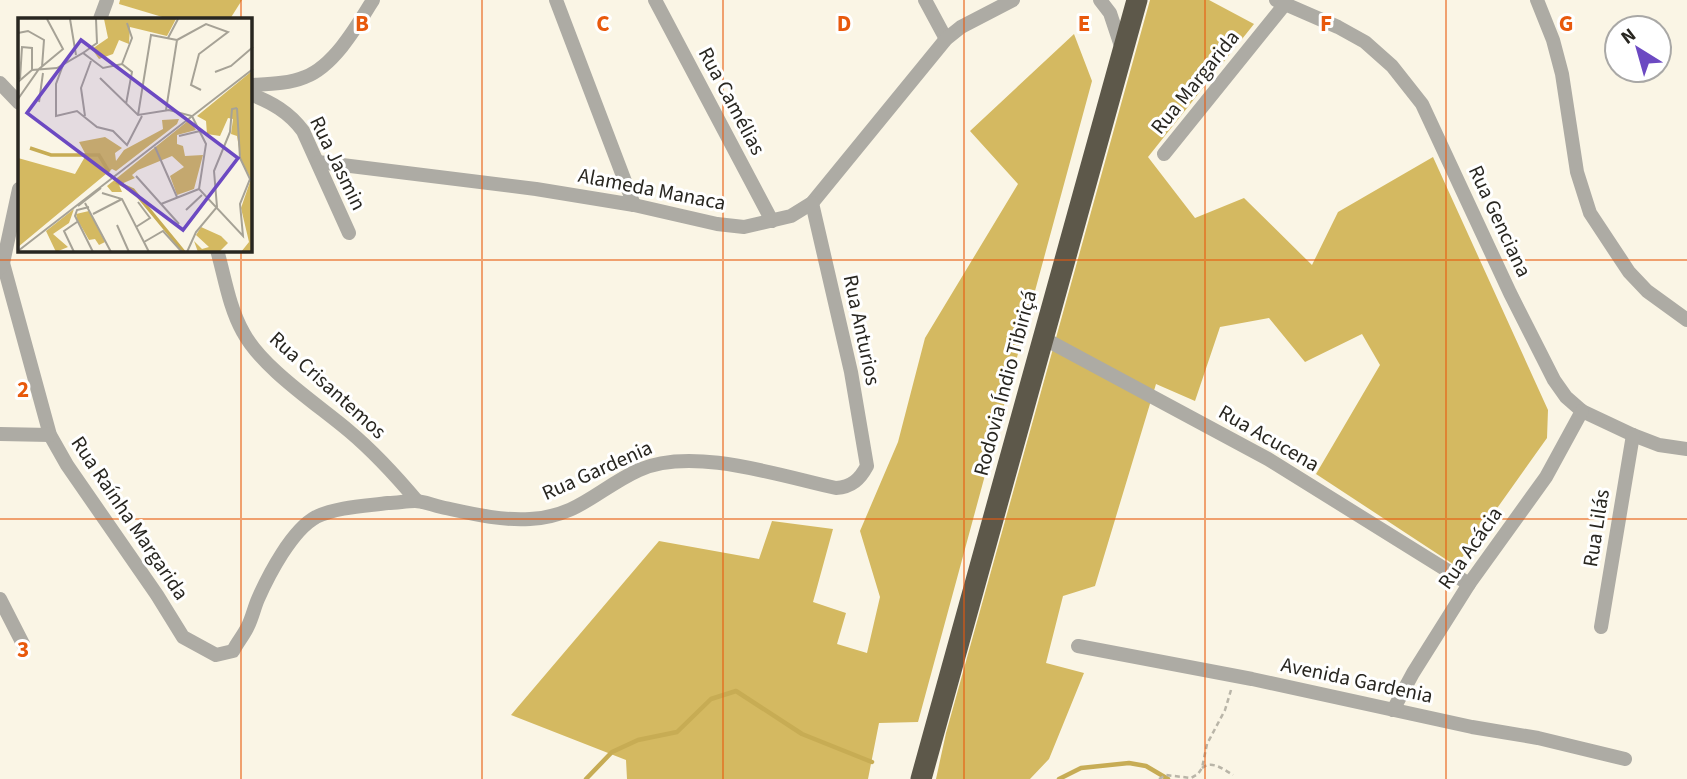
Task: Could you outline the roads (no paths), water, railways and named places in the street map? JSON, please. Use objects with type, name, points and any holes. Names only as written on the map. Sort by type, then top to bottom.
[{"type":"highway","name":"Rodovia Índio Tibiriçá","points":[[921,779],[1137,0]]},
{"type":"street","points":[[100,18],[107,0]]},
{"type":"street","points":[[252,85],[293,81],[318,70],[338,50],[373,0]]},
{"type":"street","points":[[556,0],[634,205]]},
{"type":"street","name":"Rua Camélias","points":[[655,0],[772,221]]},
{"type":"street","points":[[925,0],[946,39]]},
{"type":"street","name":"Alameda Manaca","points":[[317,162],[536,189],[634,205],[717,224],[744,226],[772,221],[792,216],[812,204],[946,39],[961,27],[1013,0]]},
{"type":"street","points":[[1100,0],[1110,13],[1123,50]]},
{"type":"street","points":[[1537,0],[1553,40],[1562,74],[1577,172],[1590,213],[1629,272],[1647,291],[1687,320]]},
{"type":"street","name":"Rua Margarida","points":[[1164,154],[1280,2]]},
{"type":"street","name":"Rua Genciana","points":[[1280,2],[1365,42],[1392,66],[1422,104],[1510,293],[1554,380],[1566,397],[1582,411],[1633,435],[1659,444],[1687,449]]},
{"type":"street","points":[[0,83],[18,102]]},
{"type":"street","name":"Rua Jasmin","points":[[252,95],[275,105],[303,131],[349,233]]},
{"type":"street","points":[[1,265],[18,193]]},
{"type":"street","name":"Rua Anturios","points":[[812,204],[851,373],[867,466]]},
{"type":"street","name":"Rua Crisantemos","points":[[218,252],[237,320],[256,353],[351,433],[395,475],[417,501]]},
{"type":"street","name":"Rua Raínha Margarida","points":[[1,265],[50,435],[67,465],[183,637],[216,655]]},
{"type":"street","name":"Rua Acucena","points":[[1043,338],[1268,459],[1469,584]]},
{"type":"street","name":"Rua Acácia","points":[[1393,710],[1469,584],[1546,477],[1582,411]]},
{"type":"street","points":[[0,434],[50,435]]},
{"type":"street","name":"Rua Lilás","points":[[1601,627],[1633,435]]},
{"type":"street","name":"Rua Gardenia","points":[[216,655],[233,650],[247,630],[259,597],[284,551],[304,526],[317,517],[358,506],[417,501],[505,519],[556,516],[579,506],[639,470],[658,463],[683,459],[727,463],[836,488],[855,482],[867,466]]},
{"type":"street","points":[[0,599],[23,644]]},
{"type":"street","name":"Avenida Gardenia","points":[[1079,646],[1235,676],[1472,727],[1538,738],[1625,759]]},
{"type":"waterway","points":[[586,779],[612,752],[638,740],[677,732],[711,699],[736,691],[802,734],[872,762]]},
{"type":"waterway","points":[[1059,779],[1081,768],[1129,763],[1146,766],[1168,779]]}]
